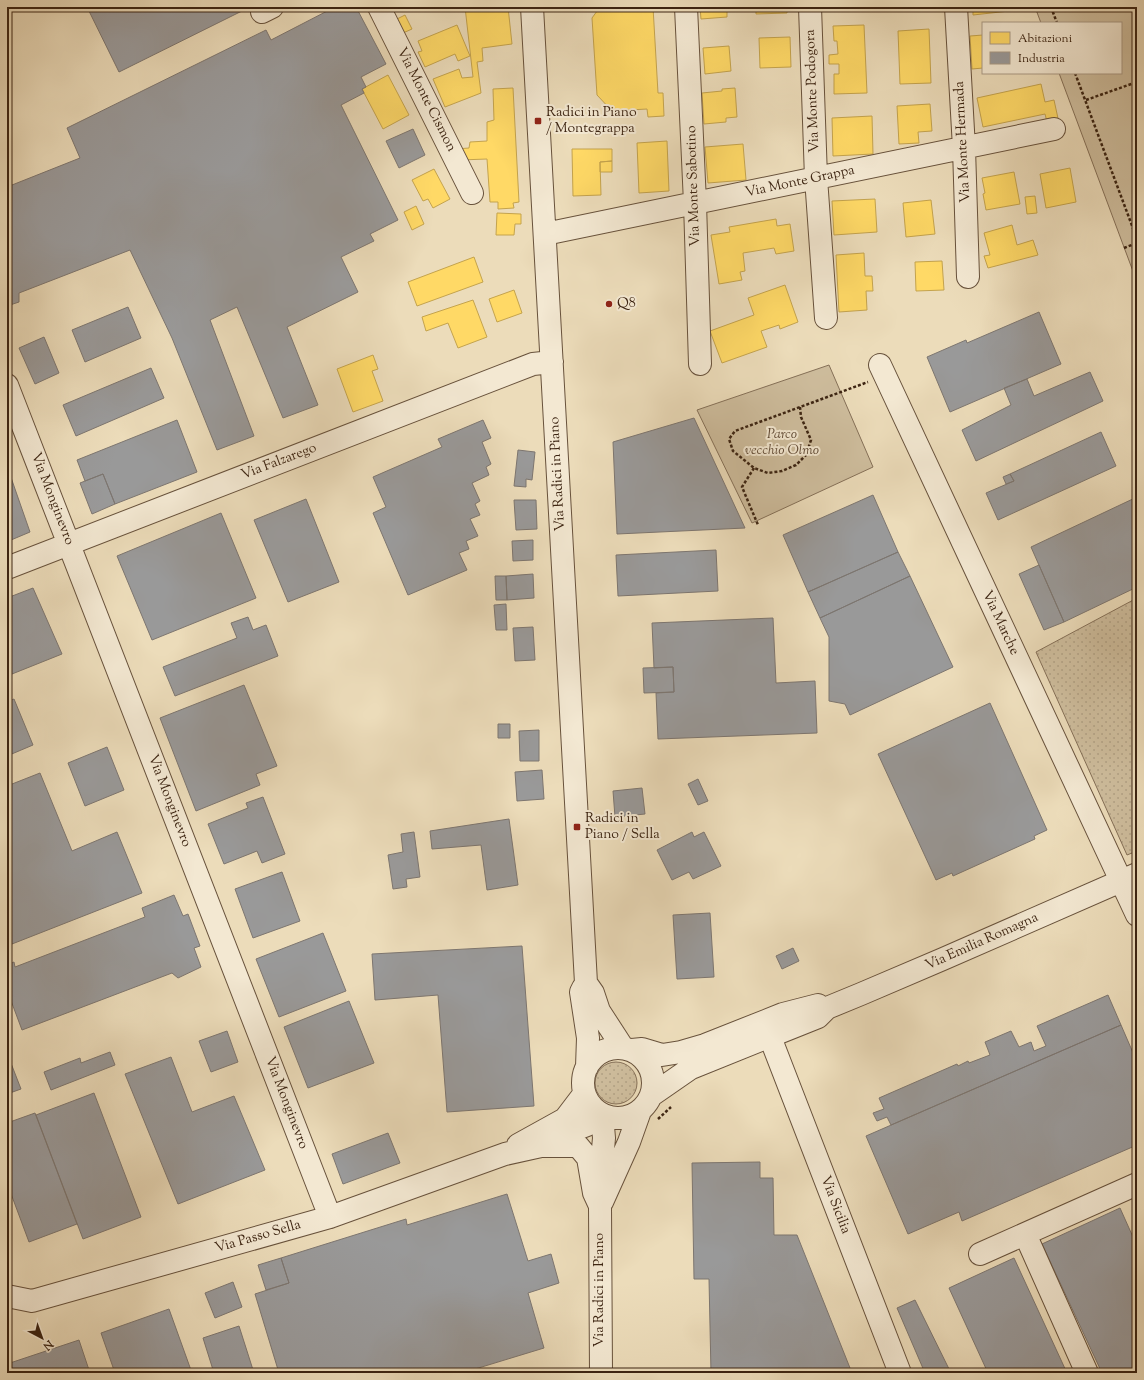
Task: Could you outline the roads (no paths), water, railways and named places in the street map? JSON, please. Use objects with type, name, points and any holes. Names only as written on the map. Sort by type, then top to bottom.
[{"type":"street","name":"Via Monte Cismon","points":[[379,7],[472,193]]},
{"type":"street","name":"Via Radici in Piano","points":[[532,7],[586,983]]},
{"type":"street","name":"Via Monte Sabotino","points":[[686,7],[695,203],[700,364]]},
{"type":"street","name":"Via Monte Podogora","points":[[810,7],[816,178],[826,318]]},
{"type":"street","name":"Via Monte Hermada","points":[[956,7],[964,148],[968,277]]},
{"type":"street","name":"Via Monte Grappa","points":[[545,234],[1054,129]]},
{"type":"street","name":"Via Falzarego","points":[[7,568],[533,364],[552,362]]},
{"type":"street","name":"Via Marche","points":[[882,370],[1129,877],[1137,915]]},
{"type":"street","name":"Via Monginevro","points":[[7,385],[330,1217]]},
{"type":"street","name":"Via Emilia Romagna","points":[[649,1109],[691,1068],[818,1017],[827,1008],[916,971],[1129,877]]},
{"type":"street","points":[[587,1067],[588,1038],[581,992],[586,983],[593,993],[599,1011],[627,1049]]},
{"type":"street","name":"Via Emilia Romagna","points":[[627,1049],[642,1049],[662,1055],[681,1052],[737,1033],[783,1014],[816,1005],[827,1008]]},
{"type":"street","name":"Via Sicilia","points":[[770,1037],[900,1373]]},
{"type":"street","points":[[597,1200],[649,1109],[654,1084],[648,1064],[641,1056],[627,1049],[612,1048],[593,1058],[583,1076],[584,1094],[591,1106],[600,1114],[616,1119],[625,1118],[649,1109]]},
{"type":"street","name":"Via Passo Sella","points":[[505,1154],[519,1144],[565,1119],[584,1094]]},
{"type":"street","name":"Via Passo Sella","points":[[541,1146],[553,1138],[587,1125],[600,1114]]},
{"type":"street","points":[[597,1200],[604,1138],[600,1114]]},
{"type":"street","name":"Via Passo Sella","points":[[7,1296],[32,1301],[330,1217],[505,1154],[541,1146],[578,1146],[588,1158],[597,1200]]},
{"type":"street","points":[[980,1254],[1025,1234],[1135,1191]]},
{"type":"street","name":"Via Radici in Piano","points":[[597,1200],[601,1373]]},
{"type":"street","points":[[1025,1234],[1088,1373]]},
{"type":"place","name":"Radici in Piano / Montegrappa","points":[[538,121]]},
{"type":"place","name":"Q8","points":[[609,304]]},
{"type":"place","name":"Radici in Piano / Sella","points":[[577,827]]},
{"type":"park label","name":"Parco vecchio Olmo","points":[[782,444]]}]
